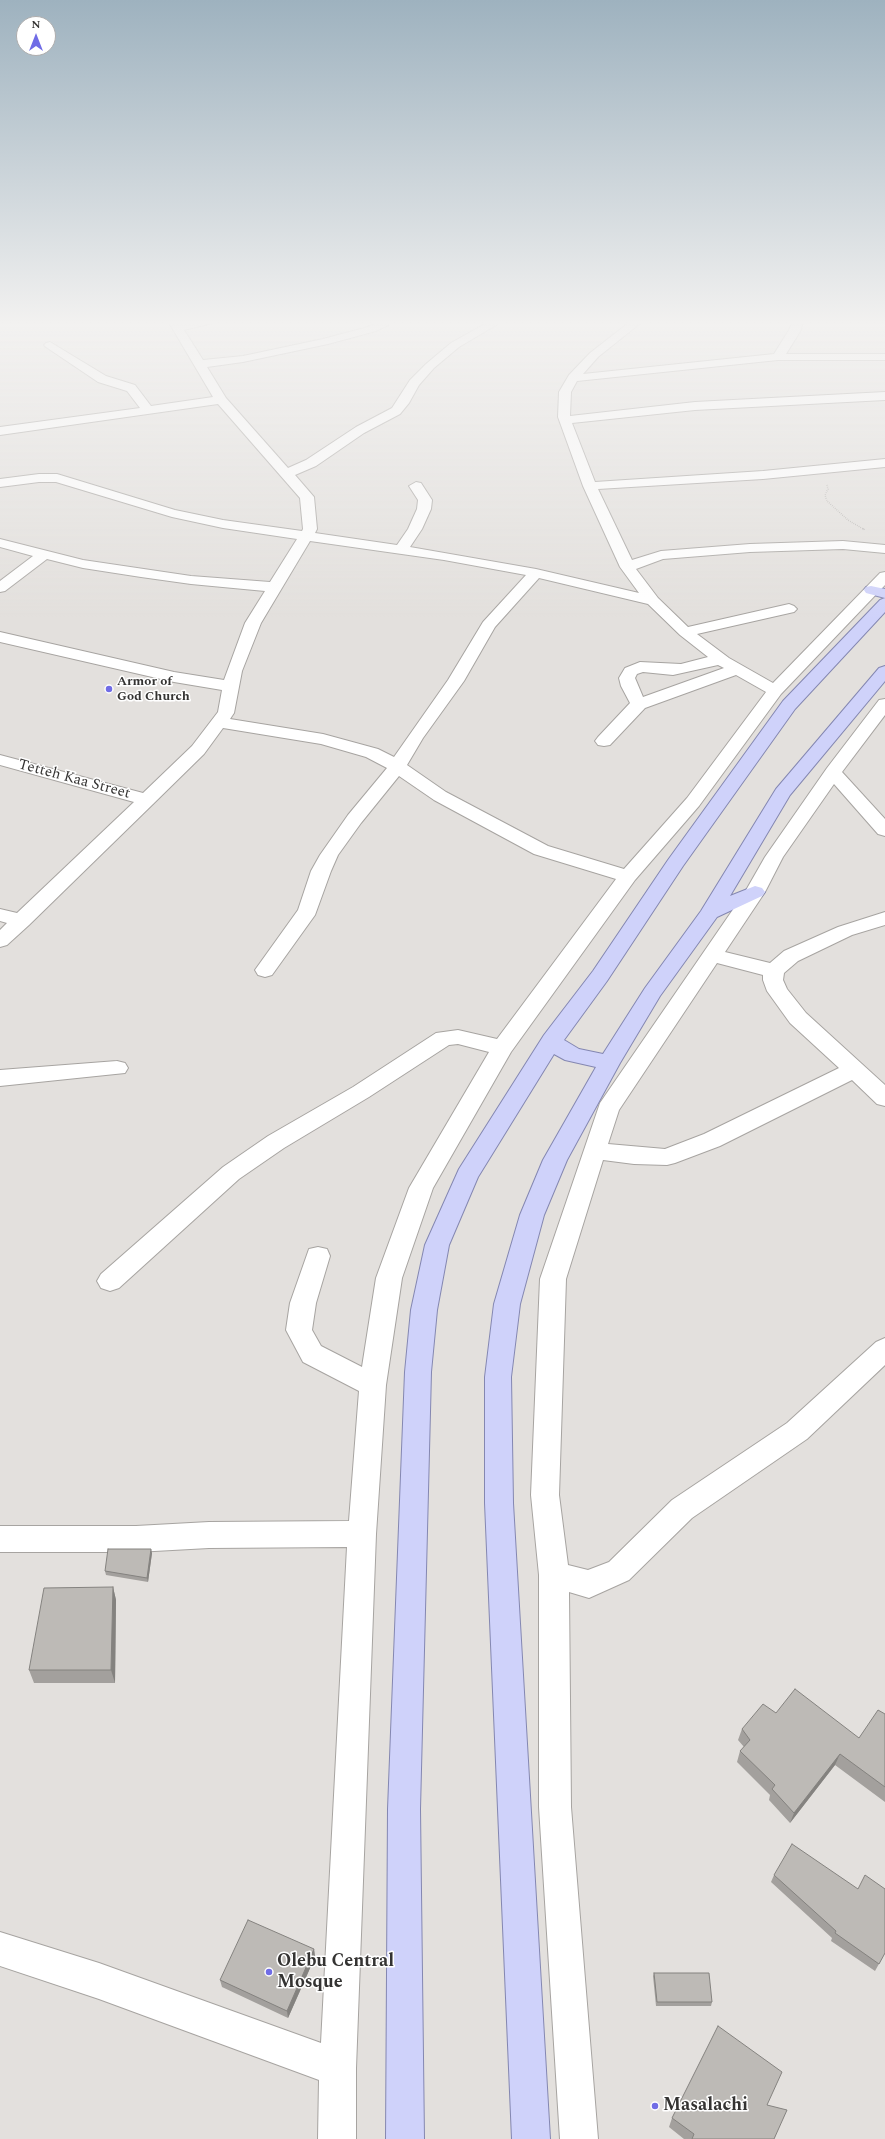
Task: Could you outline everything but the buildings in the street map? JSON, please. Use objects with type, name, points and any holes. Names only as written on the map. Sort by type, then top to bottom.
[{"type":"main road","points":[[405,2139],[404,1809],[418,1372],[424,1310],[437,1245],[468,1175],[552,1040],[600,976],[675,864],[789,705],[882,591]]},
{"type":"main road","points":[[531,2139],[499,1503],[498,1377],[507,1304],[532,1215],[555,1160],[609,1063],[652,993],[710,913],[782,793],[885,671]]},
{"type":"main road","points":[[710,913],[755,892]]},
{"type":"main road","points":[[552,1040],[559,1048],[573,1055],[609,1063]]},
{"type":"street","points":[[0,430],[68,421]]},
{"type":"street","points":[[0,941],[198,750],[226,713],[234,671],[253,623],[307,536],[310,518],[307,497],[239,421]]},
{"type":"street","points":[[286,474],[311,463],[360,430],[377,421]]},
{"type":"street","points":[[565,421],[590,486],[628,567],[653,601],[685,632],[720,659],[775,691]]},
{"type":"street","points":[[590,486],[818,470],[885,463]]},
{"type":"street","points":[[0,483],[39,478],[57,478],[172,513],[223,524],[401,549],[536,573],[653,601]]},
{"type":"street","points":[[401,549],[415,529],[424,509],[425,500],[416,486]]},
{"type":"street","points":[[0,543],[83,564],[141,574],[275,587]]},
{"type":"street","points":[[628,567],[661,555],[750,548],[843,545],[885,549]]},
{"type":"street","points":[[0,588],[45,554]]},
{"type":"street","points":[[265,970],[308,912],[314,891],[329,855],[354,819],[396,768],[415,737],[456,681],[488,625],[536,573]]},
{"type":"street","points":[[337,2139],[338,2068],[362,1534],[373,1385],[389,1278],[421,1188],[502,1048],[628,876],[693,802],[775,691],[882,591]]},
{"type":"street","points":[[685,632],[789,609]]},
{"type":"street","points":[[0,637],[181,678],[231,686]]},
{"type":"street","points":[[639,704],[629,686],[627,678],[631,671],[640,667],[652,666],[673,670],[682,669],[720,659]]},
{"type":"street","points":[[604,741],[639,704],[737,669]]},
{"type":"street","points":[[579,2139],[555,1807],[554,1575],[545,1495],[553,1280],[596,1151],[608,1109],[755,892],[774,857],[833,772],[885,704]]},
{"type":"street","points":[[219,722],[323,739],[372,753],[440,796],[541,850],[628,876]]},
{"type":"street","name":"Tetteh Kaa Street","points":[[0,760],[147,800]]},
{"type":"street","points":[[833,772],[885,830]]},
{"type":"street","points":[[0,915],[22,921]]},
{"type":"street","points":[[885,918],[845,931],[791,956],[774,971],[773,980],[777,991],[798,1018],[885,1098]]},
{"type":"street","points":[[712,955],[774,971]]},
{"type":"street","points":[[110,1281],[231,1173],[276,1142],[361,1092],[438,1042],[451,1036],[502,1048]]},
{"type":"street","points":[[0,1078],[117,1068]]},
{"type":"street","points":[[596,1151],[634,1156],[667,1157],[712,1140],[854,1070]]},
{"type":"street","points":[[318,1256],[303,1303],[300,1330],[312,1354],[373,1385]]},
{"type":"street","points":[[554,1575],[589,1584],[619,1571],[682,1509],[797,1431],[885,1349]]},
{"type":"street","points":[[0,1539],[136,1539],[209,1535],[362,1534]]},
{"type":"street","points":[[0,1948],[100,1981],[338,2068]]},
{"type":"path","points":[[818,470],[826,482],[828,489],[825,495],[827,501],[848,520]]},
{"type":"place","name":"Armor of God Church","points":[[109,689]]},
{"type":"place","name":"Olebu Central Mosque","points":[[269,1972]]},
{"type":"place","name":"Masalachi","points":[[655,2106]]}]
